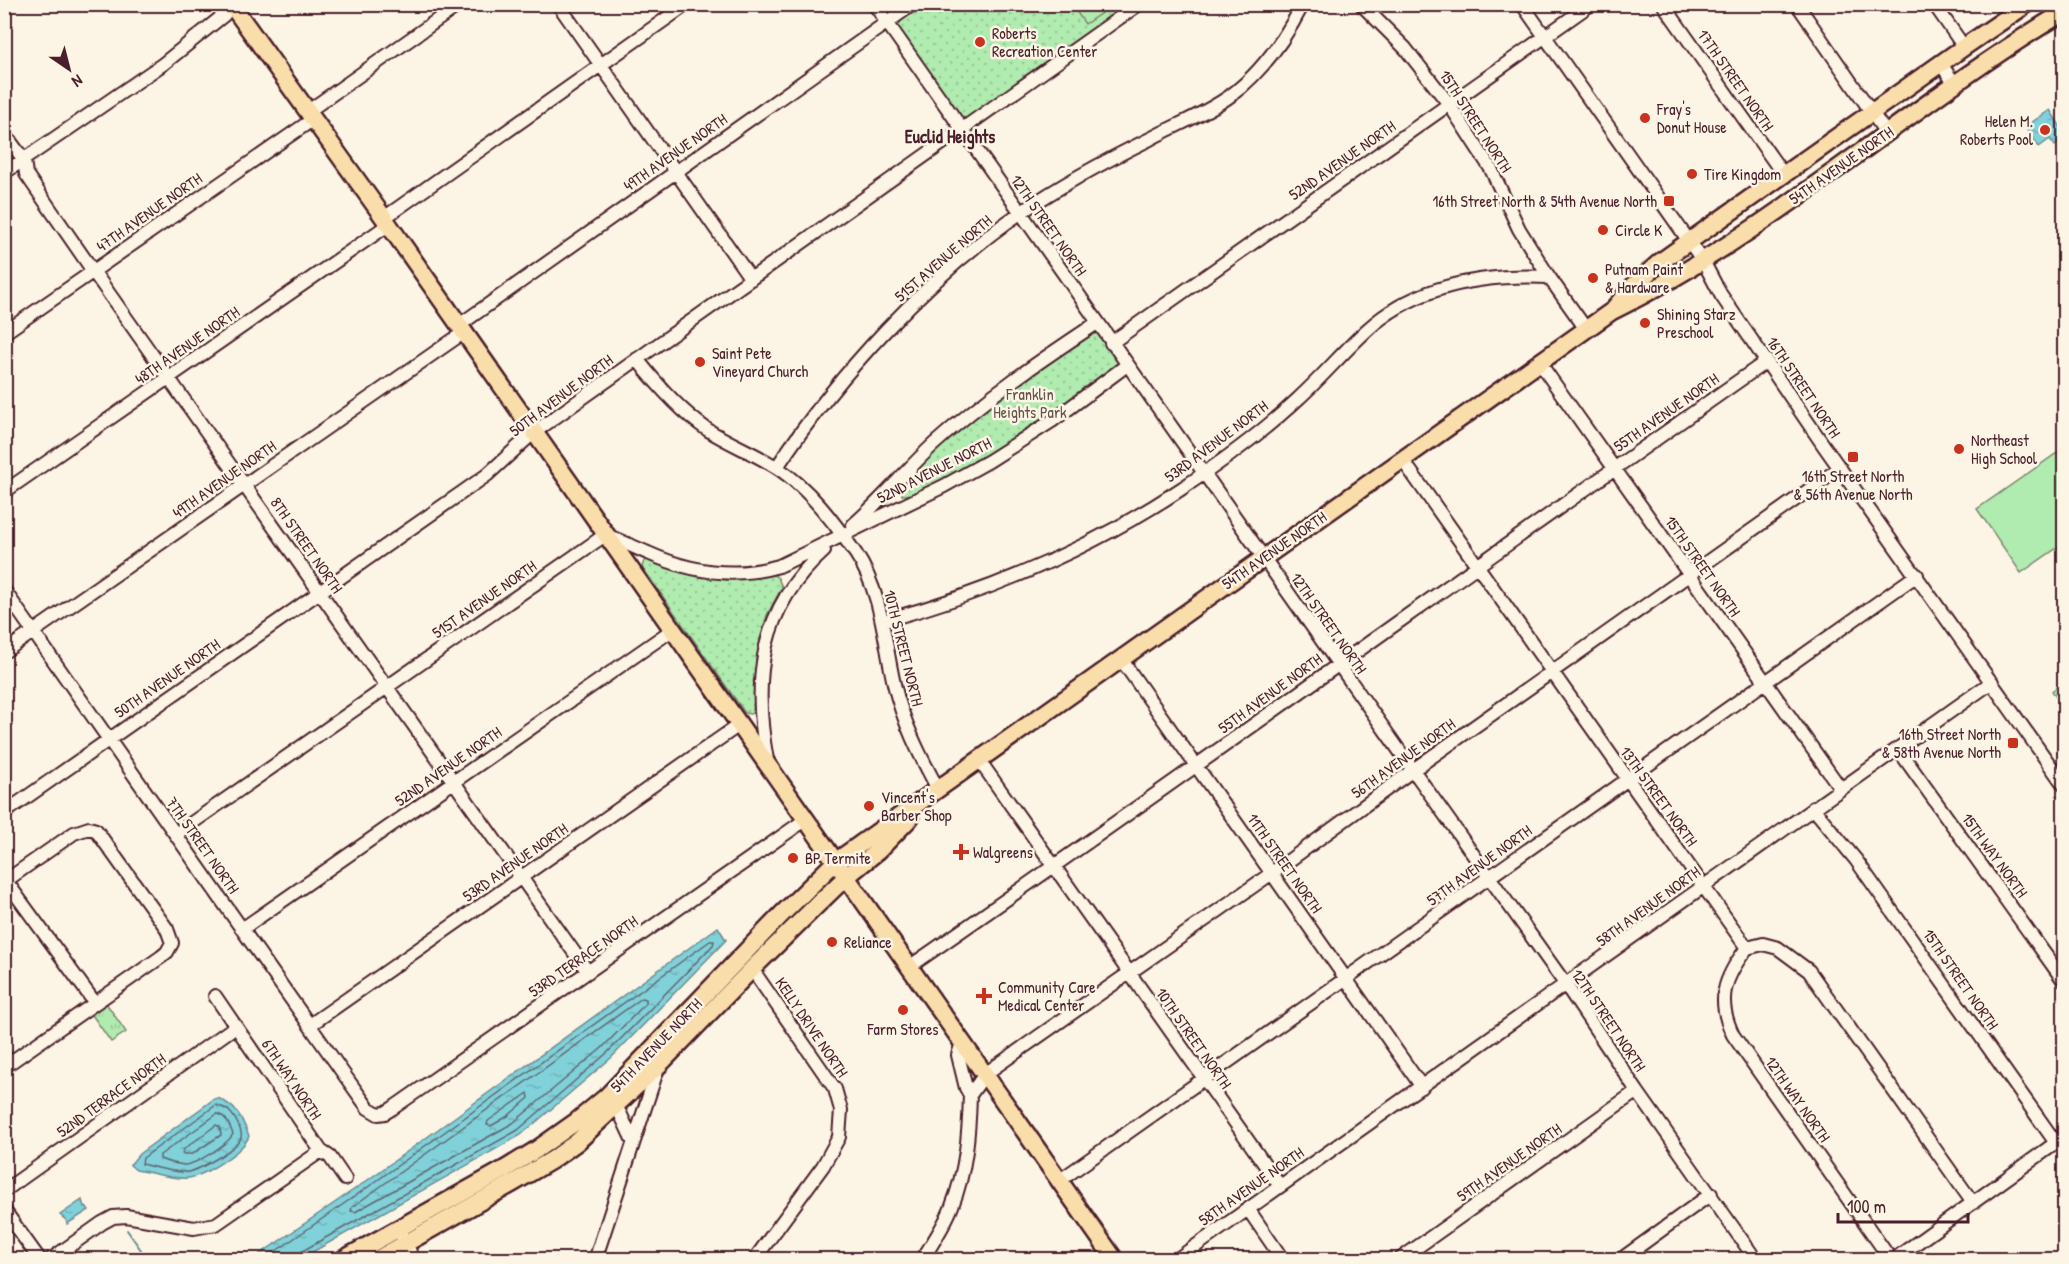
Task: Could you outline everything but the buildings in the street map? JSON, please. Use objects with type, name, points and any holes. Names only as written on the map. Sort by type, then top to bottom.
[{"type":"main road","name":"54TH AVENUE NORTH","points":[[1612,311],[1631,288],[1660,262],[2027,4]]},
{"type":"main road","points":[[231,5],[386,222],[1114,1260]]},
{"type":"main road","name":"54TH AVENUE NORTH","points":[[342,1260],[402,1236],[552,1160],[577,1142],[781,915],[835,862],[1612,311],[1703,261],[1745,234],[1955,84],[2064,12]]},
{"type":"main road","name":"54TH AVENUE NORTH","points":[[611,1102],[660,1064],[752,969],[846,878],[879,850],[938,789]]},
{"type":"main road","name":"54TH AVENUE NORTH","points":[[376,1260],[402,1236]]},
{"type":"street","name":"47TH AVENUE NORTH","points":[[4,333],[309,116],[460,4]]},
{"type":"street","points":[[558,4],[751,279]]},
{"type":"street","name":"48TH AVENUE NORTH","points":[[4,492],[386,222],[687,4]]},
{"type":"street","name":"12TH STREET NORTH","points":[[874,4],[1338,665],[1566,985],[1637,1091],[1756,1260]]},
{"type":"street","name":"49TH AVENUE NORTH","points":[[4,652],[245,485],[676,172],[913,4]]},
{"type":"street","name":"50TH AVENUE NORTH","points":[[4,813],[487,475],[533,433],[1139,4]]},
{"type":"street","name":"51ST AVENUE NORTH","points":[[777,467],[802,428],[840,381],[941,277],[975,247],[1021,213],[1094,168],[1207,110],[1229,96],[1248,81],[1278,46],[1303,4]]},
{"type":"street","name":"15TH STREET NORTH","points":[[1361,4],[1405,48],[1449,104],[1491,169],[1520,229],[1549,277],[1586,329]]},
{"type":"street","name":"16TH STREET NORTH","points":[[1522,4],[1703,261],[1721,295],[1840,468],[2064,785]]},
{"type":"street","name":"52ND AVENUE NORTH","points":[[1111,343],[1592,4]]},
{"type":"street","name":"17TH STREET NORTH","points":[[1663,4],[1783,174]]},
{"type":"street","points":[[1797,4],[1886,133]]},
{"type":"street","points":[[1934,4],[1964,47]]},
{"type":"street","points":[[4,173],[163,64],[224,15],[231,5]]},
{"type":"street","points":[[1940,63],[1955,84]]},
{"type":"street","name":"8TH STREET NORTH","points":[[4,133],[24,160],[26,174],[93,271],[588,972]]},
{"type":"street","name":"53RD AVENUE NORTH","points":[[883,621],[958,599],[1027,572],[1138,517],[1239,448],[1298,399],[1368,329],[1407,301],[1450,286],[1476,280],[1514,276],[1549,277]]},
{"type":"street","name":"52ND AVENUE NORTH","points":[[768,767],[762,736],[759,695],[766,643],[777,613],[795,582],[810,564],[871,509],[914,463],[974,411],[1097,323]]},
{"type":"street","name":"10TH STREET NORTH","points":[[638,359],[661,389],[706,429],[777,467],[798,485],[823,511],[856,555],[872,587],[883,621],[894,684],[902,713],[914,744],[938,789]]},
{"type":"street","name":"55TH AVENUE NORTH","points":[[909,967],[1054,867],[1477,564],[1767,361]]},
{"type":"street","name":"15TH STREET NORTH","points":[[1539,362],[1841,789]]},
{"type":"street","name":"52ND AVENUE NORTH","points":[[841,535],[944,486],[1009,449],[1052,422],[1127,365]]},
{"type":"street","name":"13TH STREET NORTH","points":[[1402,459],[1626,780],[1747,948]]},
{"type":"street","name":"56TH AVENUE NORTH","points":[[970,1095],[985,1074],[1272,873],[1413,770],[1840,468]]},
{"type":"street","points":[[605,535],[674,564],[715,573],[732,574],[764,571],[779,566],[808,554],[841,535]]},
{"type":"street","name":"51ST AVENUE NORTH","points":[[176,834],[605,535]]},
{"type":"street","name":"57TH AVENUE NORTH","points":[[1059,1181],[1917,574]]},
{"type":"street","name":"7TH STREET NORTH","points":[[4,590],[368,1108],[378,1114]]},
{"type":"street","name":"52ND AVENUE NORTH","points":[[243,929],[672,630]]},
{"type":"street","name":"11TH STREET NORTH","points":[[1121,659],[1422,1087]]},
{"type":"street","name":"58TH AVENUE NORTH","points":[[1176,1260],[1992,682]]},
{"type":"street","name":"53RD AVENUE NORTH","points":[[310,1025],[739,725]]},
{"type":"street","name":"15TH WAY NORTH","points":[[1898,749],[2064,981]]},
{"type":"street","name":"10TH STREET NORTH","points":[[979,760],[1280,1186]]},
{"type":"street","name":"15TH STREET NORTH","points":[[1813,808],[1856,860],[2060,1140]]},
{"type":"street","name":"53RD TERRACE NORTH","points":[[378,1114],[393,1108],[805,820]]},
{"type":"street","points":[[4,1067],[95,1003],[167,952],[172,943],[167,929],[104,838],[96,830],[89,828],[81,829],[5,881],[95,1003]]},
{"type":"street","points":[[1747,948],[1763,944],[1778,948],[1809,971],[1973,1203]]},
{"type":"street","name":"12TH WAY NORTH","points":[[1747,948],[1735,964],[1725,985],[1723,1002],[1725,1019],[1733,1035],[1892,1260]]},
{"type":"street","name":"KELLY DRIVE NORTH","points":[[752,969],[835,1089],[841,1110],[839,1137],[823,1166],[754,1260]]},
{"type":"street","name":"6TH WAY NORTH","points":[[215,996],[321,1150],[330,1157],[345,1179]]},
{"type":"street","name":"52ND TERRACE NORTH","points":[[4,1191],[236,1026]]},
{"type":"street","points":[[922,1260],[952,1207],[962,1175],[967,1145],[970,1095],[966,1088],[958,1055],[962,1043]]},
{"type":"street","points":[[595,1260],[660,1064]]},
{"type":"street","name":"59TH AVENUE NORTH","points":[[1399,1260],[1637,1091]]},
{"type":"street","points":[[611,1102],[626,1124],[633,1141]]},
{"type":"street","points":[[1892,1260],[2060,1140]]},
{"type":"street","points":[[50,1260],[102,1222],[113,1217],[126,1216],[194,1228],[210,1226],[224,1219],[321,1150]]},
{"type":"street","points":[[1620,1260],[1711,1194]]},
{"type":"street","points":[[1248,1209],[1283,1260]]},
{"type":"street","points":[[4,1210],[40,1260]]},
{"type":"street","points":[[402,1236],[411,1260]]},
{"type":"green space","points":[[1071,4],[1113,4],[1113,5],[1085,24]]},
{"type":"green space","points":[[923,5],[1128,5],[967,118],[961,117],[898,27],[902,19]]},
{"type":"green space","name":"Franklin Heights Park","points":[[1098,333],[1118,359],[1115,368],[1047,419],[991,455],[930,488],[914,494],[902,495],[900,486],[979,413],[1038,369]]},
{"type":"green space","points":[[2064,448],[2064,543],[2021,573],[1977,509]]},
{"type":"green space","points":[[647,559],[687,573],[727,580],[767,574],[778,578],[782,587],[767,615],[761,638],[756,667],[753,713],[745,713],[642,567]]},
{"type":"green space","points":[[2064,681],[2064,709],[2052,691]]},
{"type":"green space","points":[[106,1003],[126,1032],[111,1042],[90,1012]]},
{"type":"water","name":"Helen M. Roberts Pool","points":[[2050,110],[2064,132],[2064,139],[2055,146],[2050,139],[2039,147],[2025,127]]},
{"type":"water","points":[[718,927],[726,940],[611,1058],[521,1135],[300,1259],[253,1259],[365,1182]]},
{"type":"water","points":[[218,1098],[238,1113],[249,1136],[240,1149],[223,1162],[204,1173],[188,1178],[169,1177],[136,1170],[130,1165],[139,1154]]},
{"type":"water","points":[[82,1200],[84,1207],[86,1206],[89,1210],[67,1224],[60,1215]]},
{"type":"waterway","points":[[127,1230],[148,1260]]},
{"type":"place","name":"Roberts Recreation Center","points":[[980,42]]},
{"type":"place","name":"Fray's Donut House","points":[[1645,118]]},
{"type":"place","name":"Helen M. Roberts Pool","points":[[2045,130]]},
{"type":"place","name":"Tire Kingdom","points":[[1692,174]]},
{"type":"place","name":"16th Street North & 54th Avenue North","points":[[1669,201]]},
{"type":"place","name":"Circle K","points":[[1603,230]]},
{"type":"place","name":"Putnam Paint & Hardware","points":[[1593,278]]},
{"type":"place","name":"Shining Starz Preschool","points":[[1645,323]]},
{"type":"place","name":"Saint Pete Vineyard Church","points":[[700,362]]},
{"type":"place","name":"Northeast High School","points":[[1959,449]]},
{"type":"place","name":"16th Street North & 56th Avenue North","points":[[1853,457]]},
{"type":"place","name":"16th Street North & 58th Avenue North","points":[[2013,743]]},
{"type":"place","name":"Vincent's Barber Shop","points":[[869,806]]},
{"type":"place","name":"Walgreens","points":[[961,852]]},
{"type":"place","name":"BP Termite","points":[[793,858]]},
{"type":"place","name":"Reliance","points":[[832,942]]},
{"type":"place","name":"Community Care Medical Center","points":[[984,996]]},
{"type":"place","name":"Farm Stores","points":[[903,1010]]},
{"type":"district","name":"Euclid Heights","points":[[950,137]]}]
